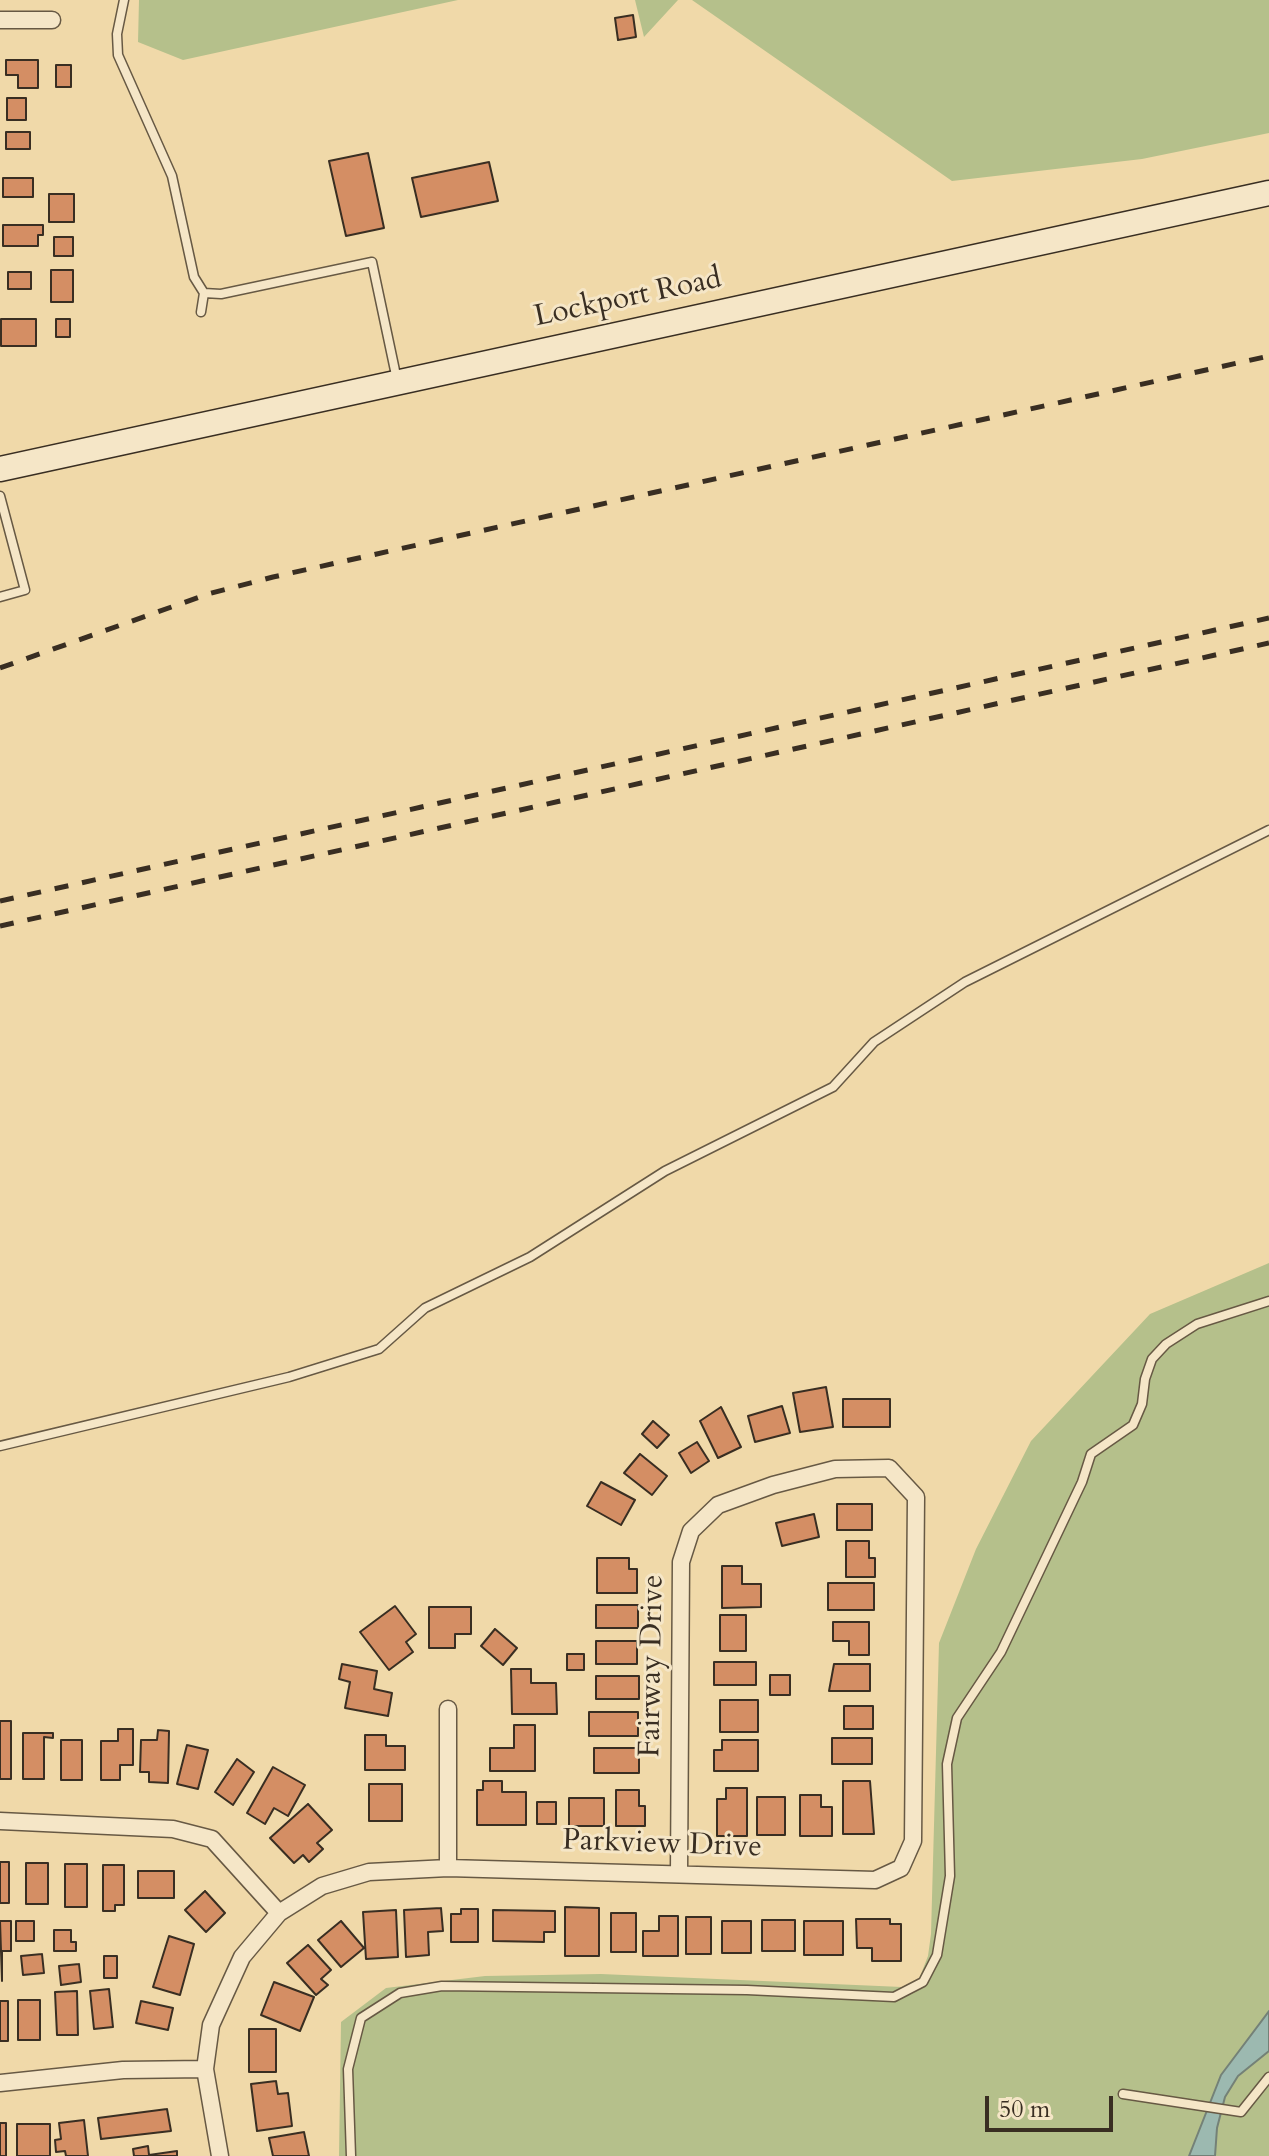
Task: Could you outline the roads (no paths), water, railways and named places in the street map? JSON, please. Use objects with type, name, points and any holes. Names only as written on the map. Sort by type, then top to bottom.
[{"type":"street","points":[[0,20],[52,20]]},
{"type":"street","name":"Lockport Road","points":[[0,469],[1269,193]]},
{"type":"street","name":"Fairway Drive","points":[[679,1873],[681,1562],[691,1531],[718,1505],[773,1485],[835,1469],[889,1468]]},
{"type":"street","name":"Parkview Drive","points":[[220,2156],[205,2069],[211,2025],[242,1957],[279,1913],[322,1886],[369,1872],[448,1868],[875,1880],[901,1868],[913,1841],[916,1497],[889,1468]]},
{"type":"street","points":[[448,1709],[448,1868]]},
{"type":"street","points":[[0,1821],[173,1829],[212,1839],[279,1913]]},
{"type":"street","points":[[0,2083],[123,2070],[205,2069]]},
{"type":"lane","points":[[124,0],[117,34],[118,55],[172,176],[194,277],[204,293],[201,312]]},
{"type":"lane","points":[[204,293],[221,294],[372,262],[397,381]]},
{"type":"lane","points":[[0,496],[25,590],[0,597]]},
{"type":"lane","points":[[0,1446],[289,1377],[379,1349],[425,1308],[530,1257],[665,1171],[833,1087],[874,1042],[965,982],[1269,830]]},
{"type":"lane","points":[[351,2156],[348,2069],[361,2018],[400,1993],[442,1986],[747,1990],[894,1997],[923,1982],[937,1955],[950,1876],[947,1764],[957,1718],[1001,1652],[1082,1482],[1091,1454],[1133,1425],[1142,1404],[1145,1379],[1152,1359],[1166,1344],[1197,1324],[1269,1301]]},
{"type":"lane","points":[[1123,2094],[1241,2112],[1269,2077]]},
{"type":"water","points":[[1269,2011],[1269,2051],[1238,2076],[1225,2097],[1217,2128],[1215,2156],[1189,2156],[1221,2075]]},
{"type":"railway","points":[[0,668],[208,594],[273,577],[1269,356]]},
{"type":"railway","points":[[0,901],[1269,618]]},
{"type":"railway","points":[[0,926],[1269,643]]}]
